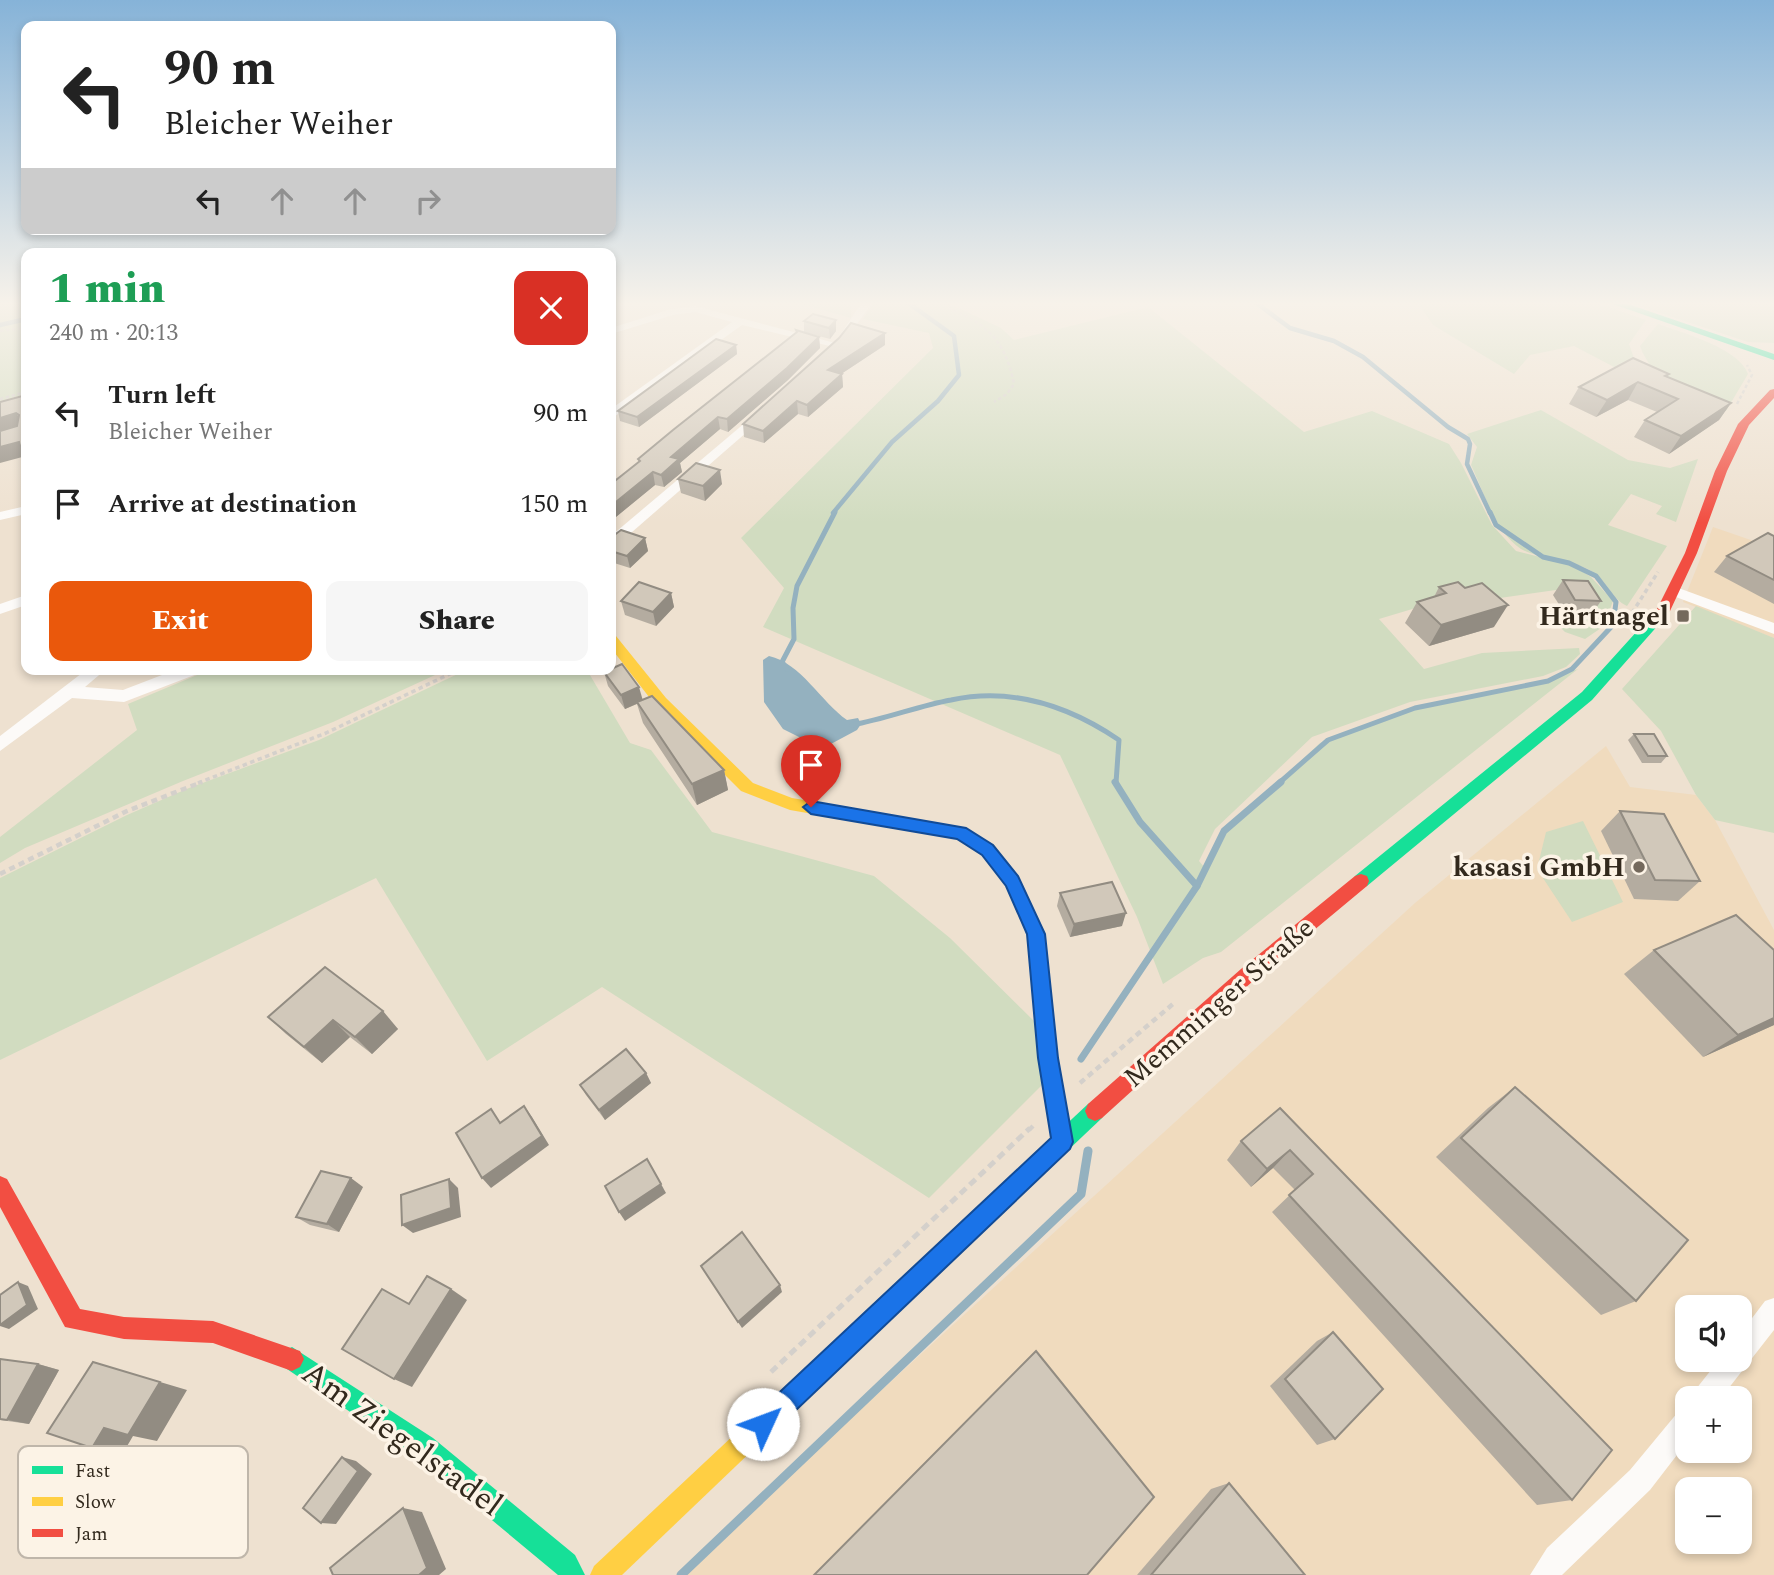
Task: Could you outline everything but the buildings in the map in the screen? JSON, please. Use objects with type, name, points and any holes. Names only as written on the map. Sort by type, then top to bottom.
[{"type":"main road","name":"Memminger Straße","points":[[603,1575],[1062,1142],[1247,975],[1587,696],[1666,608],[1692,553],[1721,471],[1744,424],[1774,392]]},
{"type":"main road","points":[[616,645],[661,702],[747,787],[790,804],[960,833],[988,850],[1012,881],[1036,934],[1055,1106],[1062,1142]]},
{"type":"main road","name":"Am Ziegelstadel","points":[[0,1186],[73,1320],[124,1328],[213,1332],[296,1360],[424,1447],[566,1564],[572,1575]]},
{"type":"street","points":[[616,411],[665,376]]},
{"type":"street","points":[[616,538],[766,408]]},
{"type":"street","points":[[0,516],[21,511]]},
{"type":"street","points":[[1673,591],[1774,629]]},
{"type":"street","points":[[0,610],[21,602]]},
{"type":"street","points":[[0,745],[90,675]]},
{"type":"street","points":[[68,692],[124,696],[178,675]]},
{"type":"street","points":[[1752,1338],[1774,1310]]},
{"type":"street","points":[[1714,1386],[1726,1372]]},
{"type":"street","points":[[1544,1575],[1557,1558],[1640,1480],[1675,1436]]},
{"type":"path","points":[[994,402],[1007,394],[1014,384],[1012,376]]},
{"type":"path","points":[[0,399],[21,393]]},
{"type":"path","points":[[0,874],[127,811],[326,733],[448,675]]},
{"type":"path","points":[[770,1373],[1055,1106]]},
{"type":"shaded area","points":[[1713,527],[1774,548],[1774,638],[1683,602]]},
{"type":"shaded area","points":[[1606,746],[1630,787],[1696,795],[1715,820],[1774,930],[1774,1575],[679,1575],[1415,903]]},
{"type":"green space","points":[[0,376],[21,376],[21,395],[0,401]]},
{"type":"green space","points":[[905,376],[1233,376],[1304,432],[1372,411],[1449,444],[1492,525],[1516,551],[1572,565],[1591,577],[1613,601],[1604,626],[1585,639],[1565,632],[1553,620],[1602,618],[1584,586],[1479,601],[1469,592],[1379,619],[1424,669],[1482,653],[1579,648],[1580,654],[1566,667],[1543,676],[1410,702],[1312,737],[1215,829],[1199,861],[1205,868],[1225,833],[1320,743],[1415,707],[1546,680],[1578,669],[1221,952],[1203,958],[1163,984],[1137,917],[1060,755],[763,627],[784,588],[741,538]]},
{"type":"green space","points":[[1660,376],[1747,376],[1726,411]]},
{"type":"green space","points":[[1541,410],[1628,460],[1670,468],[1698,459],[1676,522],[1656,514],[1662,506],[1631,494],[1608,525],[1667,546],[1627,606],[1617,599],[1593,572],[1574,564],[1536,555],[1512,542],[1497,522],[1471,465],[1477,447],[1467,434]]},
{"type":"green space","points":[[1696,606],[1774,638],[1774,833],[1715,820],[1696,795],[1661,731],[1622,689]]},
{"type":"green space","points":[[197,675],[435,675],[333,722],[183,781],[25,848],[0,863],[0,837],[137,730],[128,704]]},
{"type":"green space","points":[[456,675],[590,675],[630,743],[651,750],[712,832],[874,876],[950,938],[1036,1023],[1046,1081],[929,1198],[602,987],[487,1061],[376,878],[0,1060],[0,878],[127,815],[189,788],[319,740]]},
{"type":"green space","points":[[1583,821],[1623,902],[1572,922],[1537,869],[1546,832]]},
{"type":"water","points":[[769,656],[791,666],[847,720],[858,718],[861,724],[857,730],[829,745],[813,744],[783,729],[764,702],[763,660]]},
{"type":"waterway","points":[[833,513],[892,442],[938,401],[959,376]]},
{"type":"waterway","points":[[1385,376],[1448,427],[1468,439],[1470,444],[1467,464],[1490,513]]},
{"type":"waterway","points":[[787,669],[782,662],[794,639],[793,608],[797,586],[835,512]]},
{"type":"waterway","points":[[1279,783],[1328,740],[1415,708],[1548,681],[1572,669],[1613,625],[1616,602],[1596,576],[1569,563],[1543,557],[1496,525],[1490,512]]},
{"type":"waterway","points":[[852,725],[974,697],[996,696],[1039,702],[1080,718],[1119,740],[1116,783]]},
{"type":"waterway","points":[[1115,782],[1140,822],[1197,886]]},
{"type":"waterway","points":[[1197,886],[1224,831],[1281,782]]},
{"type":"waterway","points":[[1081,1059],[1197,886]]},
{"type":"waterway","points":[[681,1575],[1081,1194],[1088,1151]]},
{"type":"traffic: fast","points":[[1361,881],[1587,696],[1663,611]]},
{"type":"traffic: fast","points":[[821,1369],[1095,1111]]},
{"type":"traffic: fast","points":[[292,1359],[424,1447],[566,1564],[572,1575]]},
{"type":"traffic: slow","points":[[616,645],[661,702],[747,787],[790,804],[960,833],[988,850],[1012,881],[1024,908]]},
{"type":"traffic: slow","points":[[603,1575],[821,1369]]},
{"type":"traffic: jam","points":[[1663,611],[1691,553],[1721,471],[1744,424],[1774,392]]},
{"type":"traffic: jam","points":[[1095,1111],[1247,975],[1361,881]]},
{"type":"traffic: jam","points":[[1024,908],[1036,934],[1048,1058],[1062,1142]]},
{"type":"traffic: jam","points":[[0,1186],[73,1319],[124,1328],[213,1332],[292,1359]]},
{"type":"place","name":"Härtnagel","points":[[1683,616]]},
{"type":"place","name":"kasasi GmbH","points":[[1639,867]]},
{"type":"route","points":[[763,1424],[1062,1142],[1048,1058],[1036,934],[1012,881],[988,850],[960,833],[811,807]]}]
